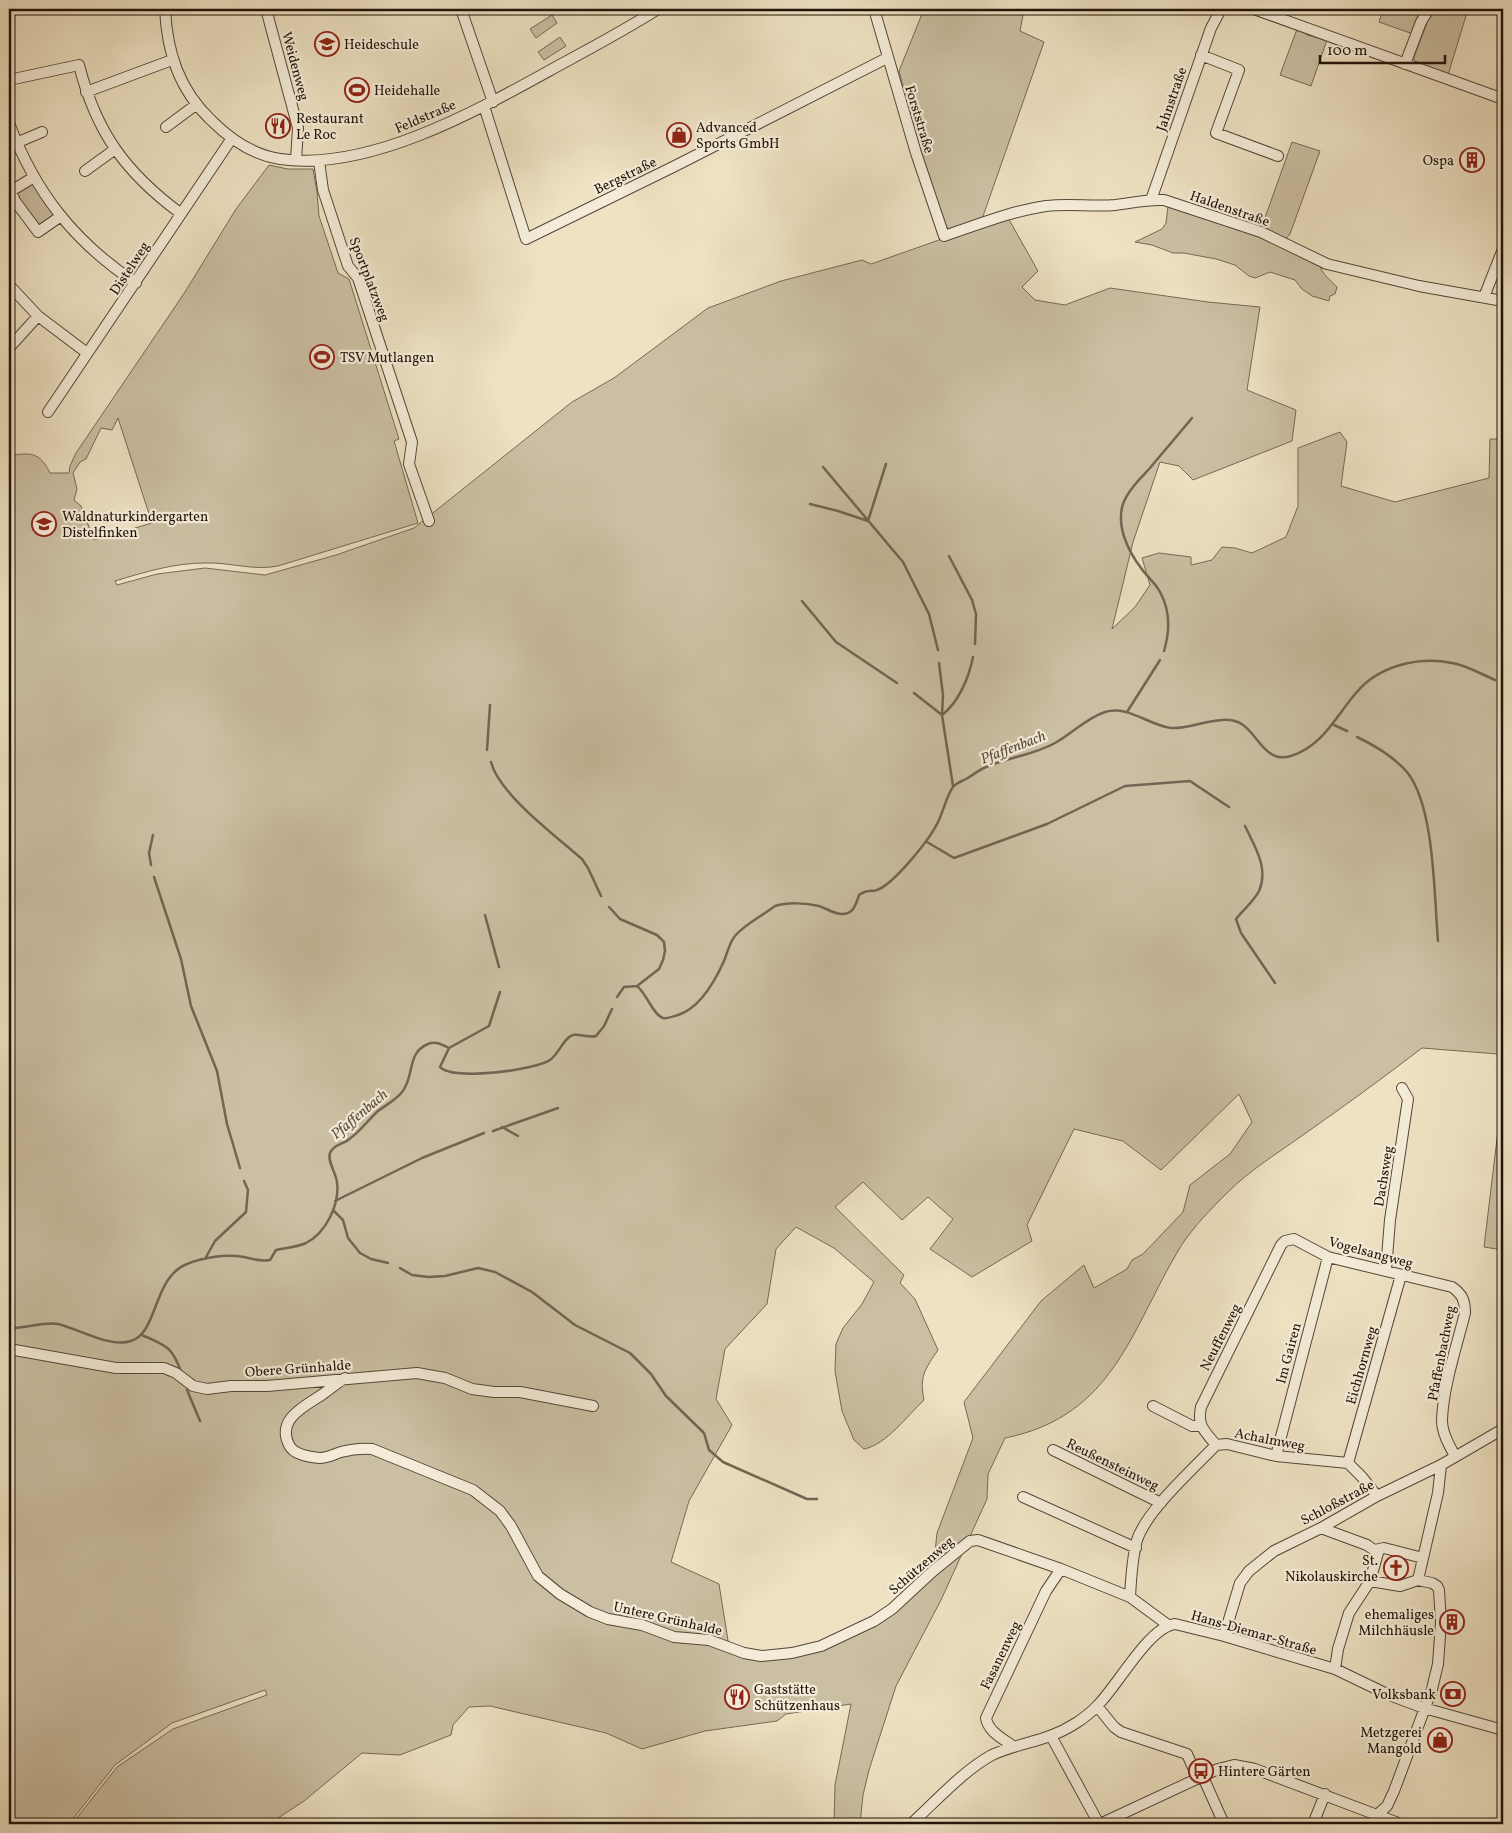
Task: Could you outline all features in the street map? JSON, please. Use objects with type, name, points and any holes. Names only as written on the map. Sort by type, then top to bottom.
[{"type":"street","name":"Feldstraße","points":[[165,9],[166,34],[172,60],[184,85],[204,114],[232,138],[264,155],[318,161],[364,153],[408,140],[489,104],[621,32],[658,9]]},
{"type":"street","name":"Weidenweg","points":[[266,9],[298,128],[296,160]]},
{"type":"street","points":[[461,9],[489,104]]},
{"type":"street","name":"Forststraße","points":[[874,9],[916,153],[944,236]]},
{"type":"street","name":"Jahnstraße","points":[[1151,200],[1211,28],[1221,9]]},
{"type":"street","points":[[1254,9],[1503,99]]},
{"type":"street","points":[[1405,64],[1421,22],[1429,9]]},
{"type":"street","points":[[1201,56],[1239,70],[1216,133],[1278,156]]},
{"type":"street","name":"Bergstraße","points":[[489,104],[526,239],[675,166],[887,58]]},
{"type":"street","points":[[86,92],[172,60]]},
{"type":"street","points":[[9,80],[79,65],[86,92],[114,150],[155,195],[180,213]]},
{"type":"street","points":[[166,127],[197,104]]},
{"type":"street","points":[[9,123],[16,143],[34,177],[69,228],[116,270],[136,283]]},
{"type":"street","points":[[16,143],[42,132]]},
{"type":"street","name":"Distelweg","points":[[48,412],[232,138]]},
{"type":"street","points":[[85,171],[114,150]]},
{"type":"street","name":"Sportplatzweg","points":[[318,161],[324,190],[348,266],[358,278],[412,442],[409,464],[429,522]]},
{"type":"street","points":[[34,177],[11,191],[15,201],[38,232],[60,216]]},
{"type":"street","name":"Haldenstraße","points":[[944,236],[1020,212],[1046,206],[1072,204],[1113,205],[1164,200],[1261,232],[1327,264],[1419,286],[1503,302]]},
{"type":"street","points":[[1484,297],[1503,249]]},
{"type":"street","points":[[9,285],[38,316],[87,352]]},
{"type":"street","points":[[9,348],[38,316]]},
{"type":"street","name":"Dachsweg","points":[[1386,1270],[1390,1220],[1408,1098],[1402,1088]]},
{"type":"street","name":"Vogelsangweg","points":[[1285,1241],[1290,1239],[1297,1240],[1328,1257],[1452,1287]]},
{"type":"street","name":"Neuffenweg","points":[[1200,1426],[1199,1418],[1204,1401],[1285,1241]]},
{"type":"street","name":"Im Gairen","points":[[1276,1456],[1328,1257]]},
{"type":"street","name":"Eichhornweg","points":[[1348,1463],[1401,1275]]},
{"type":"street","name":"Pfaffenbachweg","points":[[1452,1287],[1459,1292],[1465,1302],[1465,1312],[1445,1395],[1442,1421],[1446,1440],[1455,1456]]},
{"type":"street","name":"Obere Grünhalde","points":[[9,1349],[116,1368],[164,1368],[176,1373],[193,1386],[207,1389],[417,1373],[445,1378],[472,1389],[494,1392],[520,1392],[593,1406]]},
{"type":"street","name":"Untere Grünhalde","points":[[345,1378],[324,1394],[308,1403],[287,1421],[285,1435],[291,1449],[300,1455],[319,1458],[357,1448],[372,1449],[473,1490],[500,1511],[511,1526],[538,1576],[560,1594],[590,1612],[608,1619],[642,1625],[674,1637],[709,1640],[744,1653]]},
{"type":"street","points":[[1153,1406],[1192,1426],[1200,1426],[1216,1445]]},
{"type":"street","name":"Schloßstraße","points":[[1224,1636],[1240,1583],[1249,1571],[1274,1551],[1321,1528],[1377,1496],[1442,1465],[1503,1429]]},
{"type":"street","name":"Achalmweg","points":[[1130,1597],[1138,1539],[1148,1518],[1216,1445],[1227,1444],[1276,1456],[1348,1463]]},
{"type":"street","name":"Reußensteinweg","points":[[1053,1450],[1161,1503]]},
{"type":"street","points":[[1348,1463],[1377,1496]]},
{"type":"street","points":[[1418,1580],[1438,1493],[1442,1465]]},
{"type":"street","points":[[1023,1496],[1136,1548]]},
{"type":"street","points":[[1321,1528],[1375,1550],[1384,1548],[1423,1558]]},
{"type":"street","name":"Schützenweg","points":[[744,1653],[761,1656],[792,1653],[821,1646],[874,1621],[892,1609],[939,1566],[970,1541],[978,1540],[1061,1569],[1130,1597],[1168,1625]]},
{"type":"street","points":[[1335,1669],[1338,1649],[1349,1613],[1370,1581],[1378,1553],[1375,1550]]},
{"type":"street","name":"Fasanenweg","points":[[1014,1747],[991,1729],[987,1724],[986,1718],[1046,1591],[1061,1569]]},
{"type":"street","points":[[1370,1581],[1400,1586],[1418,1580],[1432,1583],[1437,1586],[1441,1622],[1438,1664],[1432,1689],[1394,1792],[1386,1806],[1377,1815]]},
{"type":"street","points":[[911,1824],[975,1766],[993,1755],[1051,1736],[1070,1726],[1097,1706],[1149,1640],[1168,1625]]},
{"type":"street","name":"Hans-Diemar-Straße","points":[[1168,1625],[1186,1626],[1224,1636],[1335,1669],[1389,1695],[1424,1708],[1503,1730]]},
{"type":"street","points":[[1097,1706],[1114,1727],[1122,1732],[1186,1754],[1201,1778],[1224,1824]]},
{"type":"street","points":[[1051,1736],[1100,1824],[1226,1766],[1239,1765],[1325,1794],[1401,1824]]},
{"type":"street","points":[[1313,1824],[1325,1794]]},
{"type":"shaded area","points":[[924,9],[1002,9],[1023,15],[1020,31],[1044,42],[981,222],[951,230],[944,225],[917,138],[899,71]]},
{"type":"shaded area","points":[[1383,9],[1424,9],[1413,34],[1379,22]]},
{"type":"shaded area","points":[[1435,9],[1468,9],[1448,75],[1414,61],[1428,20]]},
{"type":"shaded area","points":[[552,15],[557,23],[536,38],[530,29]]},
{"type":"shaded area","points":[[1297,29],[1307,35],[1327,40],[1311,86],[1280,75]]},
{"type":"shaded area","points":[[560,37],[566,46],[544,60],[538,52]]},
{"type":"shaded area","points":[[1292,142],[1320,151],[1290,234],[1285,240],[1261,229]]},
{"type":"shaded area","points":[[269,165],[288,169],[313,169],[319,216],[338,273],[349,279],[399,439],[394,441],[418,523],[278,566],[260,568],[214,563],[193,563],[148,571],[115,581],[117,585],[157,574],[205,568],[265,575],[336,555],[414,528],[572,402],[614,378],[708,308],[781,281],[862,260],[871,264],[1007,216],[1038,271],[1022,287],[1035,300],[1065,305],[1110,288],[1208,302],[1260,307],[1247,390],[1296,410],[1292,441],[1193,480],[1179,466],[1160,462],[1133,542],[1112,629],[1135,607],[1150,585],[1142,558],[1159,553],[1191,557],[1191,565],[1212,560],[1222,547],[1235,548],[1252,553],[1286,537],[1298,506],[1298,448],[1340,432],[1347,442],[1341,486],[1395,502],[1489,478],[1490,439],[1503,439],[1503,1058],[1498,1054],[1422,1048],[1255,1169],[1222,1198],[1186,1239],[1116,1364],[1096,1389],[1072,1410],[1042,1427],[1005,1438],[988,1474],[987,1499],[941,1600],[896,1686],[869,1770],[863,1795],[860,1824],[834,1824],[835,1785],[851,1704],[786,1714],[777,1721],[705,1731],[642,1749],[606,1733],[490,1706],[469,1707],[453,1725],[451,1735],[400,1755],[362,1753],[304,1801],[269,1824],[72,1824],[117,1767],[173,1729],[267,1695],[265,1690],[172,1723],[115,1765],[69,1824],[9,1824],[9,456],[34,455],[42,461],[50,473],[69,473],[76,453],[185,292],[236,209]],"holes":[[[118,418],[152,523],[94,540],[81,506],[74,500],[77,489],[73,473],[80,462],[86,459],[101,428],[112,430]],[[1239,1094],[1252,1122],[1230,1154],[1190,1185],[1183,1212],[1143,1254],[1132,1260],[1127,1269],[1094,1288],[1084,1265],[1041,1301],[964,1402],[973,1438],[937,1533],[933,1571],[874,1621],[792,1653],[744,1653],[729,1647],[719,1584],[671,1562],[689,1501],[732,1425],[716,1399],[725,1349],[767,1304],[776,1249],[796,1227],[834,1248],[874,1282],[862,1304],[843,1328],[836,1344],[835,1371],[842,1411],[854,1440],[864,1449],[888,1436],[924,1400],[922,1385],[924,1374],[938,1350],[915,1299],[900,1283],[904,1275],[835,1207],[863,1182],[902,1220],[928,1197],[953,1219],[930,1249],[972,1277],[1032,1241],[1027,1225],[1074,1129],[1123,1141],[1161,1170]]]},
{"type":"shaded area","points":[[33,184],[55,216],[39,227],[16,194]]},
{"type":"shaded area","points":[[1168,206],[1257,235],[1319,263],[1324,273],[1337,287],[1335,294],[1330,296],[1329,301],[1312,296],[1302,289],[1295,280],[1270,272],[1255,278],[1249,276],[1235,265],[1216,259],[1184,253],[1173,253],[1152,245],[1135,242],[1162,229],[1166,223]]},
{"type":"shaded area","points":[[1503,1089],[1503,1250],[1484,1247]]},
{"type":"waterway","points":[[1164,651],[1168,628],[1166,606],[1158,588],[1141,568],[1124,538],[1121,512],[1125,499],[1131,489],[1192,418]]},
{"type":"waterway","points":[[810,504],[868,521],[886,464]]},
{"type":"waterway","points":[[823,467],[903,562],[929,614],[938,650]]},
{"type":"waterway","points":[[949,556],[972,600],[976,614],[975,644]]},
{"type":"waterway","points":[[802,601],[836,642],[897,683]]},
{"type":"waterway","points":[[914,693],[942,715],[948,710],[962,689],[973,657]]},
{"type":"waterway","points":[[1127,712],[1160,660]]},
{"type":"waterway","name":"Pfaffenbach","points":[[617,997],[624,987],[637,986],[659,1016],[667,1018],[686,1011],[706,993],[720,969],[733,939],[749,924],[775,906],[786,904],[814,905],[838,914],[846,914],[852,911],[859,895],[867,891],[876,891],[884,886],[911,860],[934,830],[949,794],[956,784],[986,767],[1047,747],[1092,718],[1105,712],[1122,711],[1171,728],[1217,720],[1235,721],[1243,725],[1269,752],[1275,756],[1282,757],[1291,756],[1312,745],[1328,729],[1365,684],[1387,670],[1400,665],[1426,661],[1452,663],[1495,680]]},
{"type":"waterway","points":[[939,663],[943,695],[942,715],[953,786]]},
{"type":"waterway","points":[[487,750],[490,705]]},
{"type":"waterway","points":[[1334,725],[1347,731]]},
{"type":"waterway","points":[[1357,737],[1396,761],[1407,772],[1416,787],[1423,807],[1432,853],[1438,941]]},
{"type":"waterway","points":[[491,762],[496,774],[516,801],[582,859],[601,896]]},
{"type":"waterway","points":[[927,842],[954,858],[1047,824],[1125,786],[1190,781],[1229,807]]},
{"type":"waterway","points":[[1245,826],[1260,858],[1262,882],[1257,895],[1236,919],[1241,933],[1275,983]]},
{"type":"waterway","points":[[151,865],[149,853],[153,835]]},
{"type":"waterway","points":[[154,877],[181,959],[191,1006],[217,1071],[227,1124],[240,1168]]},
{"type":"waterway","points":[[609,907],[620,919],[657,935],[664,942],[665,951],[659,969],[637,986]]},
{"type":"waterway","points":[[485,915],[499,967]]},
{"type":"waterway","points":[[449,1048],[489,1026],[500,992]]},
{"type":"waterway","name":"Pfaffenbach","points":[[9,1328],[52,1323],[104,1340],[114,1342],[131,1341],[140,1336],[146,1327],[168,1280],[176,1271],[187,1264],[223,1256],[270,1260],[276,1250],[306,1243],[320,1232],[330,1217],[336,1199],[337,1182],[329,1156],[331,1150],[352,1137],[378,1111],[400,1095],[406,1086],[416,1053],[421,1048],[434,1043],[449,1048],[440,1067],[448,1071],[477,1074],[528,1067],[550,1060],[570,1036],[596,1036],[604,1026],[612,1009]]},
{"type":"waterway","points":[[493,1131],[558,1108]]},
{"type":"waterway","points":[[502,1127],[518,1136]]},
{"type":"waterway","points":[[335,1201],[422,1158],[484,1133]]},
{"type":"waterway","points":[[205,1259],[215,1241],[246,1212],[248,1190],[244,1181]]},
{"type":"waterway","points":[[9,1187],[13,1220],[9,1246]]},
{"type":"waterway","points":[[333,1210],[343,1220],[348,1238],[360,1253],[371,1259],[388,1263]]},
{"type":"waterway","points":[[400,1268],[412,1275],[428,1277],[445,1276],[478,1268],[495,1272],[532,1292],[575,1325],[630,1353],[651,1374],[666,1396],[704,1433],[709,1450],[723,1462],[807,1499],[817,1499]]},
{"type":"waterway","points":[[142,1335],[167,1348],[178,1363],[181,1372]]},
{"type":"waterway","points":[[187,1390],[200,1421]]},
{"type":"place","name":"Heideschule","points":[[327,44]]},
{"type":"place","name":"Heidehalle","points":[[357,90]]},
{"type":"place","name":"Restaurant Le Roc","points":[[278,126]]},
{"type":"place","name":"Advanced Sports GmbH","points":[[679,135]]},
{"type":"place","name":"Ospa","points":[[1472,160]]},
{"type":"place","name":"TSV Mutlangen","points":[[322,357]]},
{"type":"place","name":"Waldnaturkindergarten Distelfinken","points":[[44,524]]},
{"type":"place","name":"St. Nikolauskirche","points":[[1396,1568]]},
{"type":"place","name":"ehemaliges Milchhäusle","points":[[1452,1622]]},
{"type":"place","name":"Volksbank","points":[[1453,1694]]},
{"type":"place","name":"Gaststätte Schützenhaus","points":[[737,1697]]},
{"type":"place","name":"Metzgerei Mangold","points":[[1440,1740]]},
{"type":"place","name":"Hintere Gärten","points":[[1201,1771]]}]
